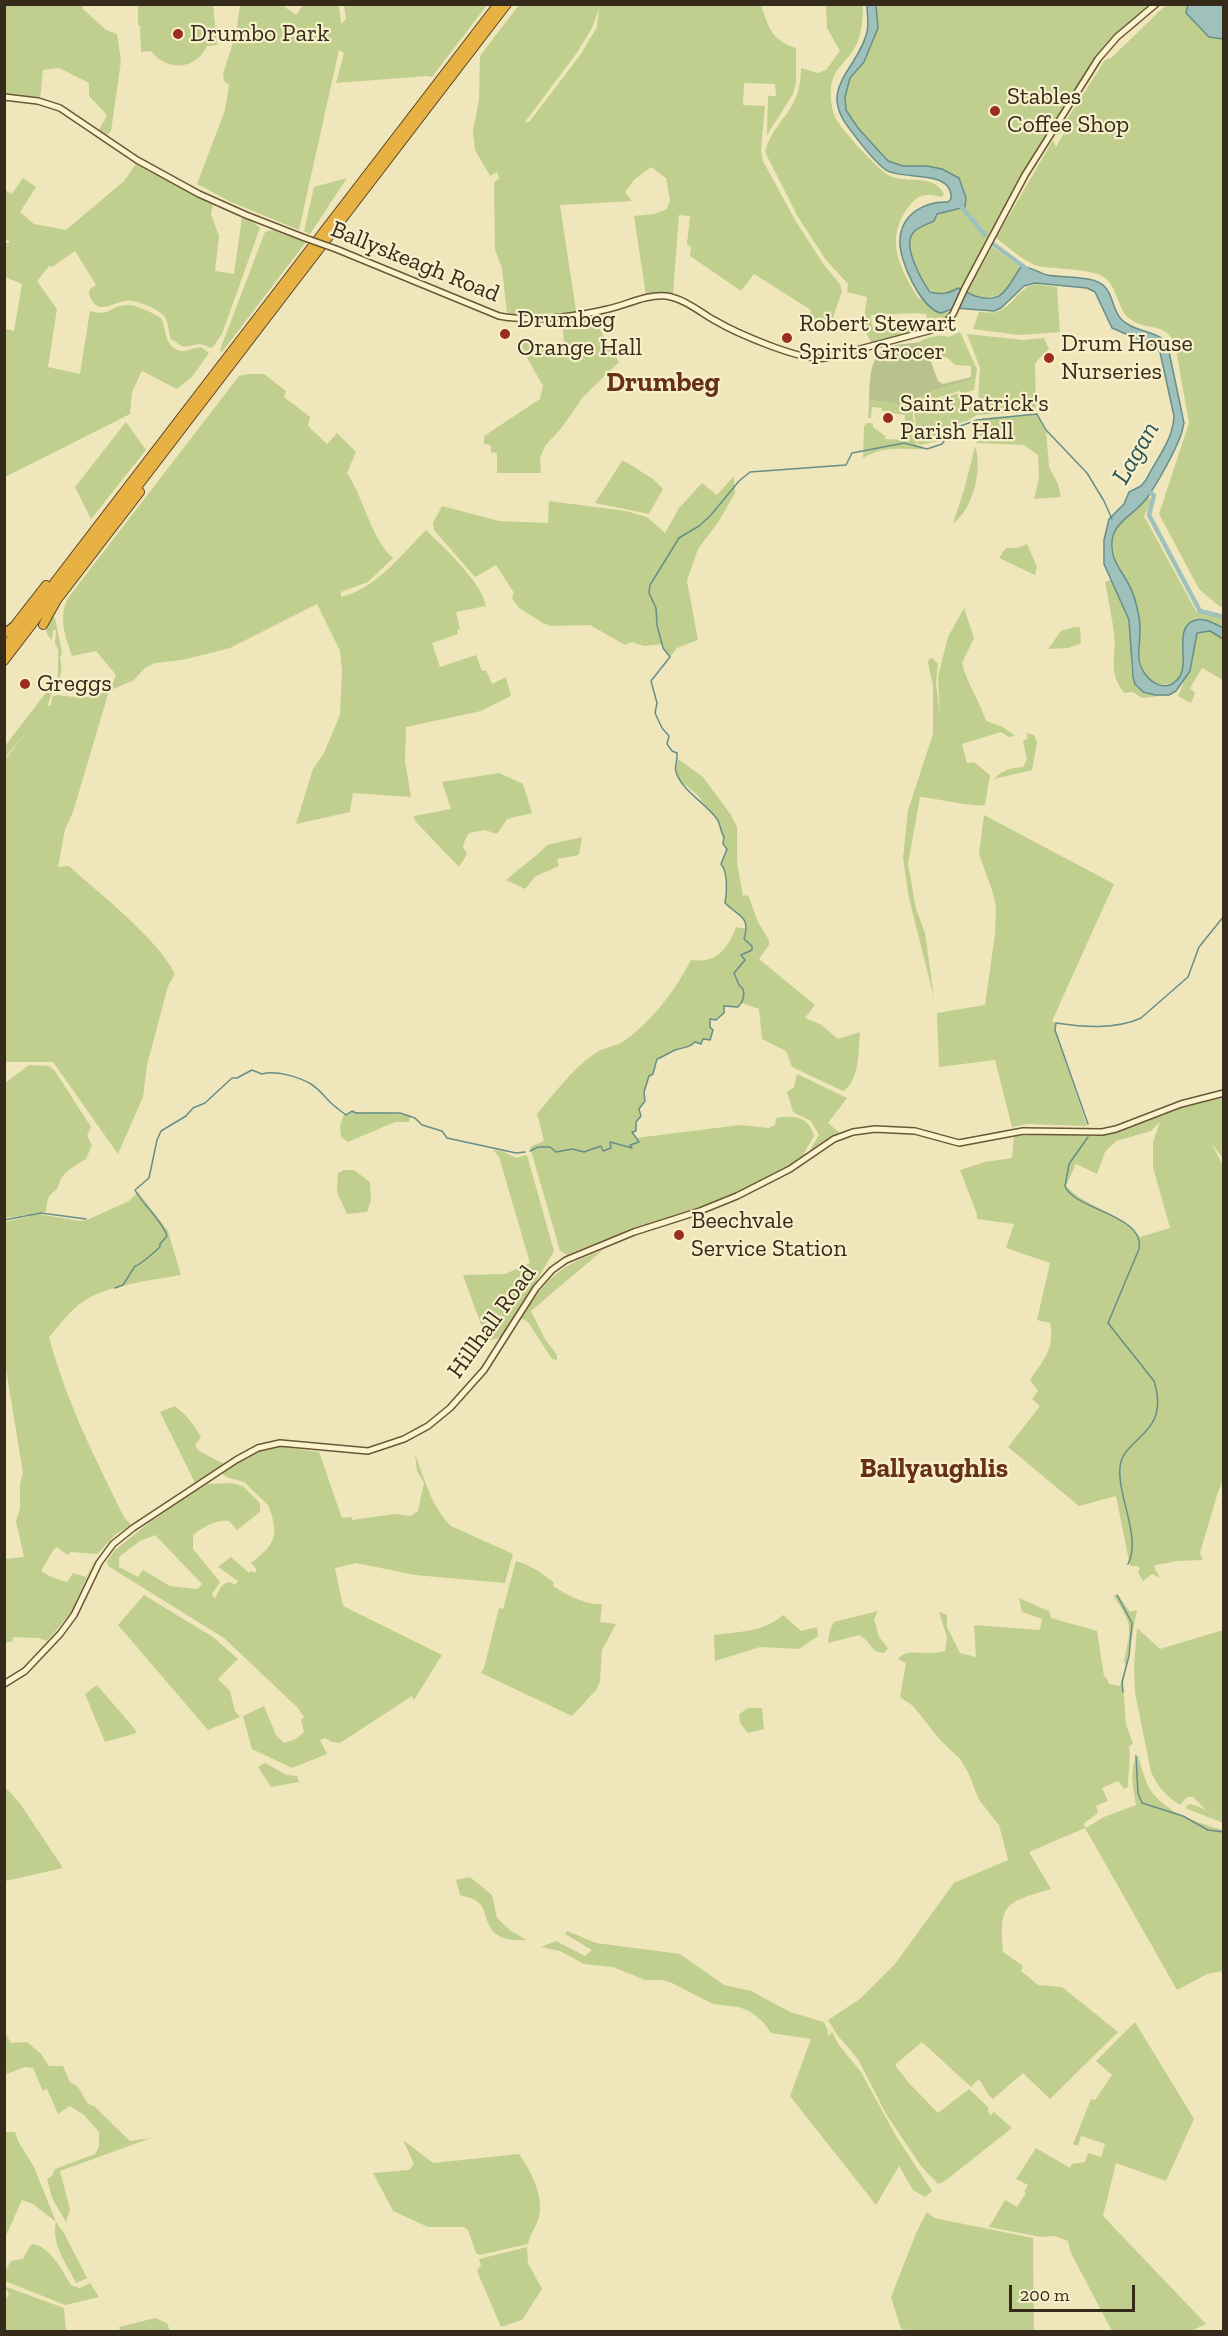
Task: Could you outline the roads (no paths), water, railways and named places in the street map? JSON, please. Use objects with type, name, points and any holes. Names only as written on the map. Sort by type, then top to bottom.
[{"type":"highway","points":[[4,648],[498,4]]},
{"type":"highway","points":[[4,661],[507,4]]},
{"type":"highway","points":[[43,625],[57,600],[150,478],[201,404]]},
{"type":"highway","points":[[4,634],[14,626],[143,467]]},
{"type":"main road","name":"Ballyskeagh Road","points":[[4,97],[38,101],[60,108],[137,160],[199,194],[499,316],[516,319],[595,312],[646,298],[664,296],[674,298],[717,322],[802,356],[820,359],[937,328],[947,322],[1025,175],[1098,59],[1117,37],[1156,4]]},
{"type":"main road","name":"Hillhall Road","points":[[4,1684],[25,1671],[64,1629],[74,1615],[103,1557],[113,1544],[125,1533],[236,1460],[258,1448],[280,1443],[368,1451],[404,1439],[428,1426],[450,1408],[479,1376],[493,1359],[536,1288],[552,1270],[567,1260],[625,1236],[737,1196],[790,1170],[829,1142],[853,1132],[875,1129],[915,1131],[959,1143],[1008,1133],[1039,1130],[1102,1132],[1116,1129],[1181,1104],[1224,1093]]},
{"type":"water","points":[[867,5],[876,5],[878,28],[864,62],[850,78],[845,97],[846,110],[858,128],[888,161],[903,166],[927,166],[942,169],[959,178],[966,198],[965,207],[937,214],[934,221],[917,229],[910,239],[914,263],[930,292],[951,292],[958,288],[975,296],[993,298],[1004,292],[1021,267],[1047,275],[1094,280],[1105,287],[1122,320],[1167,342],[1184,423],[1181,435],[1156,485],[1140,506],[1117,528],[1112,544],[1115,562],[1134,595],[1140,627],[1139,658],[1144,673],[1149,679],[1161,686],[1174,682],[1180,676],[1183,662],[1183,638],[1187,625],[1193,621],[1205,620],[1223,628],[1223,639],[1210,631],[1197,633],[1190,671],[1176,691],[1169,695],[1143,692],[1135,684],[1129,620],[1104,564],[1104,540],[1109,519],[1124,504],[1129,492],[1141,486],[1146,480],[1171,433],[1174,416],[1160,352],[1154,346],[1112,328],[1095,292],[1087,288],[1035,283],[1024,286],[1001,308],[994,311],[955,308],[941,313],[926,303],[912,282],[903,259],[900,248],[901,231],[916,211],[931,204],[948,202],[951,199],[949,189],[936,179],[903,175],[886,170],[849,128],[840,114],[837,101],[838,90],[867,32]]},
{"type":"water","points":[[1188,5],[1223,5],[1223,39],[1209,37],[1186,13]]},
{"type":"waterway","points":[[960,205],[985,235]]},
{"type":"waterway","points":[[993,244],[1027,269]]},
{"type":"waterway","points":[[530,1151],[538,1147],[550,1147],[556,1152],[572,1149],[584,1152],[601,1146],[603,1151],[611,1148],[610,1142],[632,1148],[630,1145],[639,1142],[632,1132],[636,1131],[636,1122],[641,1116],[639,1109],[645,1101],[644,1092],[657,1059],[695,1042],[701,1044],[703,1039],[710,1040],[713,1030],[710,1027],[710,1019],[716,1020],[724,1013],[724,1006],[738,1007],[743,999],[743,989],[734,973],[745,960],[741,955],[752,950],[752,946],[744,939],[745,921],[725,903],[726,877],[721,864],[727,849],[723,844],[724,837],[717,819],[679,779],[676,770],[677,753],[672,751],[667,744],[669,736],[662,728],[655,713],[657,703],[651,681],[670,657],[663,648],[657,625],[656,608],[649,593],[650,585],[679,538],[699,526],[711,515],[739,481],[750,472],[846,465],[852,453],[904,443],[927,449],[942,444],[952,429],[977,420],[1037,414],[1046,430],[1087,473],[1112,519]]},
{"type":"waterway","name":"Lagan","points":[[1145,489],[1154,495],[1149,515],[1200,611],[1224,617]]},
{"type":"waterway","points":[[1088,1124],[1055,1030],[1056,1023],[1110,1026],[1141,1018],[1188,977],[1199,947],[1224,916]]},
{"type":"waterway","points":[[115,1288],[123,1285],[135,1266],[160,1247],[167,1236],[161,1224],[135,1190],[149,1178],[161,1131],[186,1116],[193,1108],[205,1103],[232,1078],[237,1078],[252,1070],[262,1074],[287,1075],[306,1081],[346,1115],[352,1111],[356,1113],[400,1113],[415,1118],[422,1125],[442,1131],[447,1138],[516,1153],[525,1152]]},
{"type":"waterway","points":[[1088,1137],[1069,1164],[1065,1186],[1071,1194],[1082,1201],[1121,1220],[1138,1237],[1139,1249],[1108,1323],[1154,1381],[1158,1399],[1152,1424],[1129,1448],[1120,1467],[1132,1542],[1132,1554],[1128,1564]]},
{"type":"waterway","points":[[4,1220],[41,1213],[86,1219]]},
{"type":"waterway","points":[[1117,1595],[1132,1623],[1129,1656],[1122,1682],[1123,1692]]},
{"type":"waterway","points":[[1136,1756],[1138,1793],[1142,1803],[1183,1816],[1208,1830],[1224,1832]]},
{"type":"place","name":"Drumbo Park","points":[[178,34]]},
{"type":"place","name":"Stables Coffee Shop","points":[[995,111]]},
{"type":"place","name":"Drumbeg Orange Hall","points":[[505,334]]},
{"type":"place","name":"Robert Stewart Spirits Grocer","points":[[787,338]]},
{"type":"place","name":"Drum House Nurseries","points":[[1049,358]]},
{"type":"place","name":"Saint Patrick's Parish Hall","points":[[888,418]]},
{"type":"place","name":"Greggs","points":[[25,684]]},
{"type":"place","name":"Beechvale Service Station","points":[[679,1235]]},
{"type":"district","name":"Drumbeg","points":[[663,383]]},
{"type":"district","name":"Ballyaughlis","points":[[934,1469]]}]
